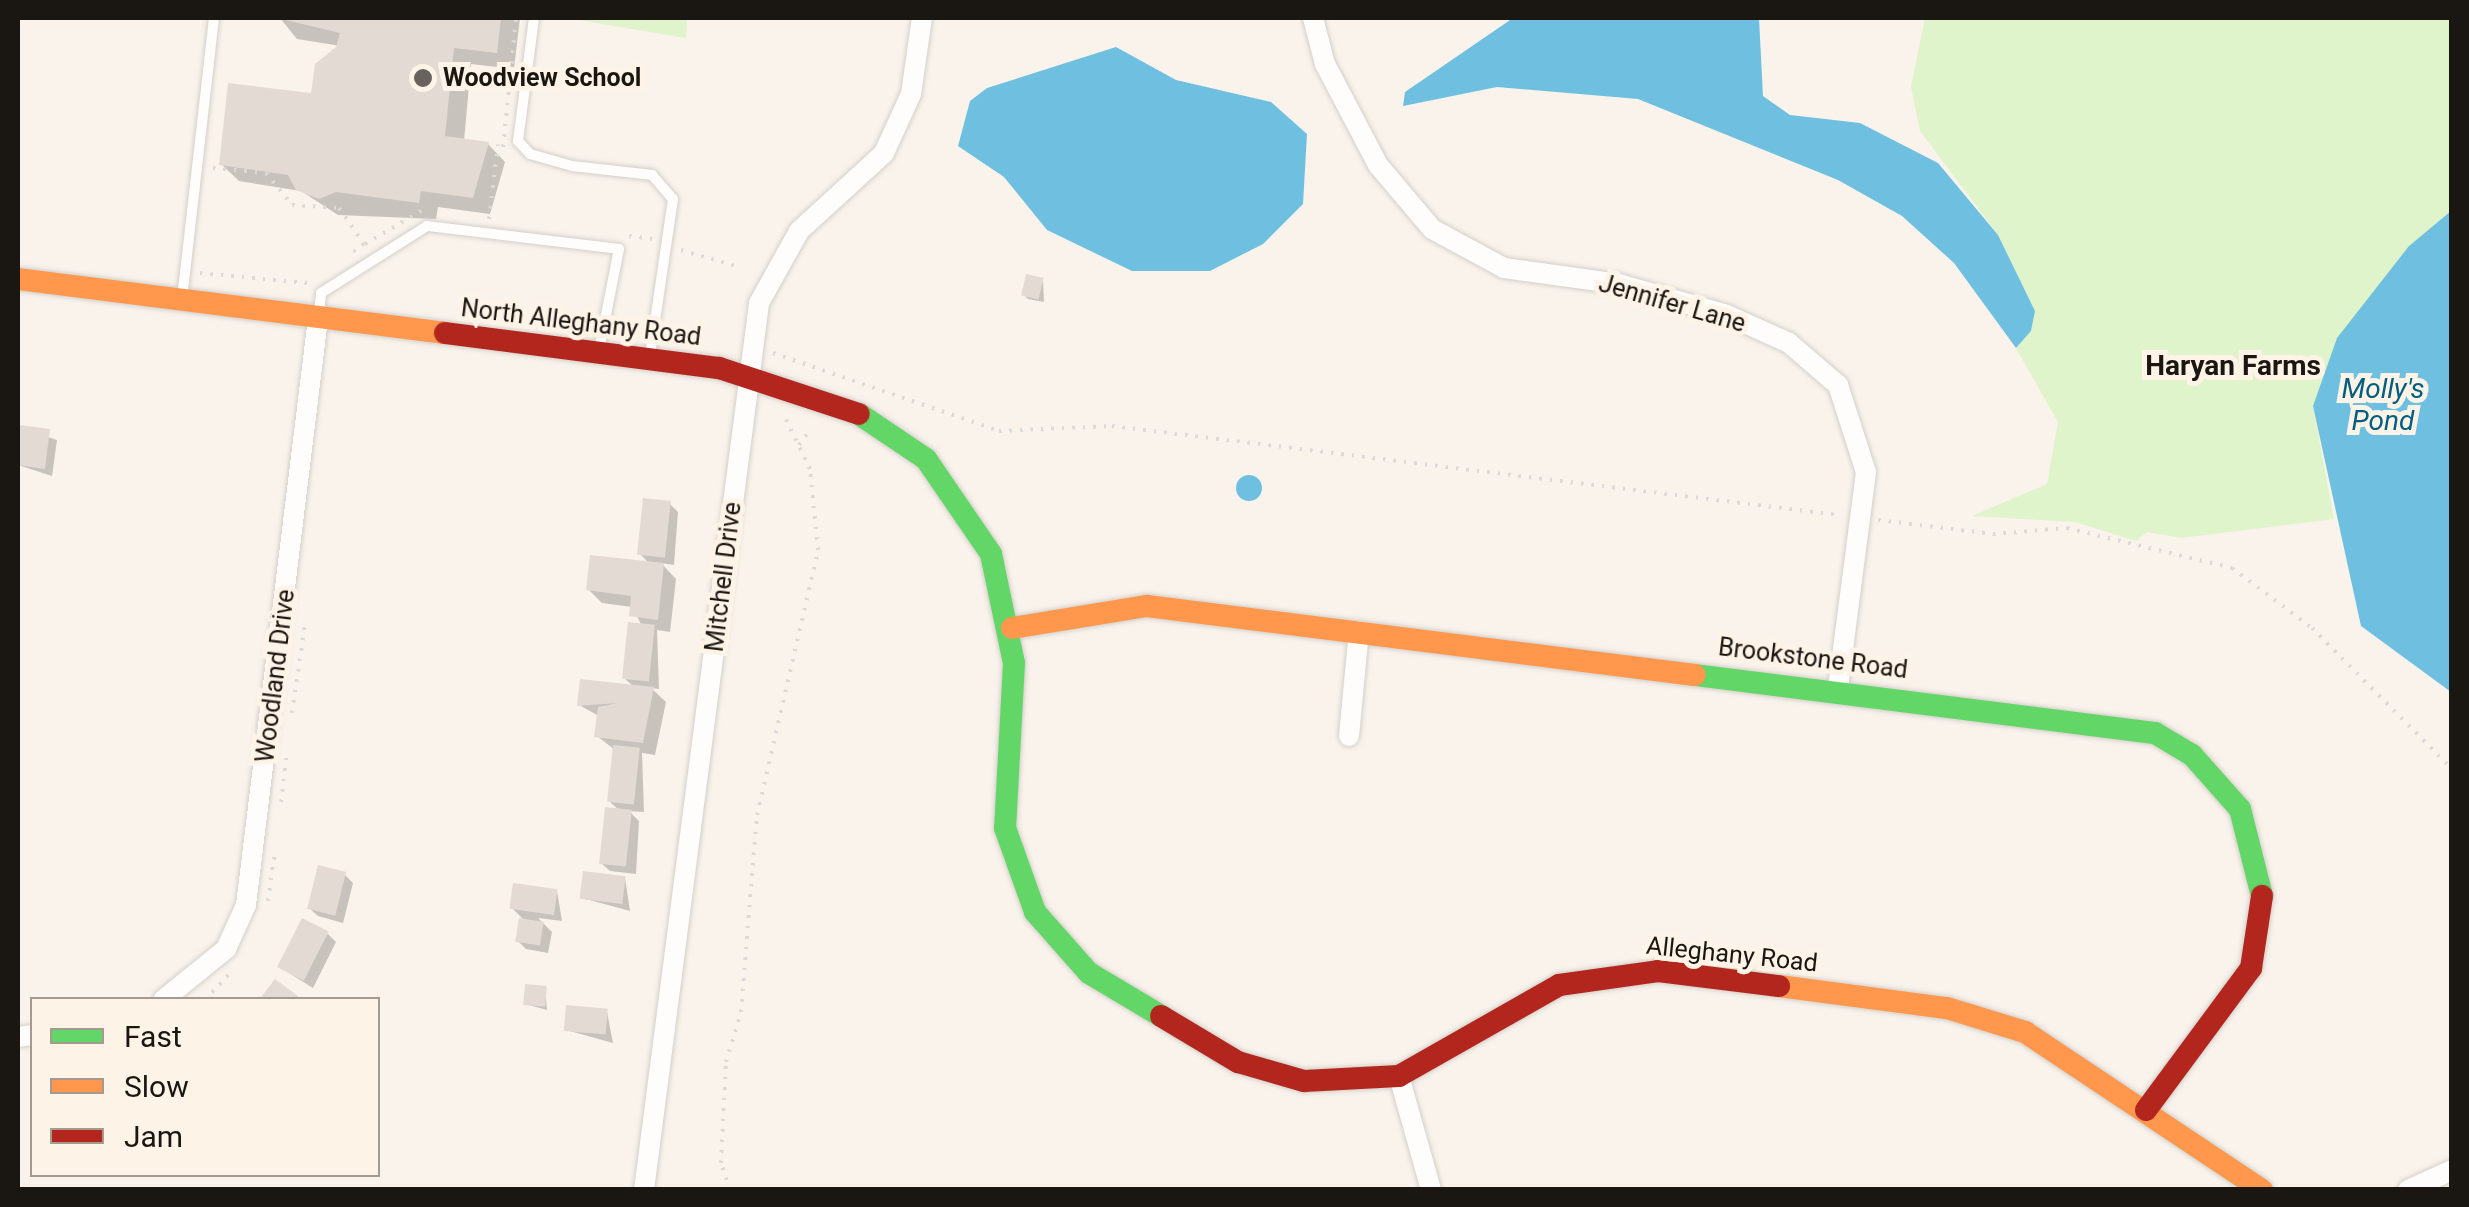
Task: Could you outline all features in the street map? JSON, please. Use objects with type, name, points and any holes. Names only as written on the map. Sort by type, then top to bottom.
[{"type":"street","name":"Mitchell Drive","points":[[644,1190],[753,351],[770,274],[798,231],[884,153],[901,121],[922,18]]},
{"type":"street","name":"Jennifer Lane","points":[[1313,18],[1325,64],[1378,165],[1432,229],[1504,268],[1619,284],[1727,315],[1815,360],[1838,385],[1862,443],[1860,518],[1838,690]]},
{"type":"street","name":"North Alleghany Road","points":[[18,279],[650,358],[778,384],[870,418],[926,459],[992,554],[1012,628]]},
{"type":"street","name":"Woodland Drive","points":[[167,997],[226,948],[250,889],[318,318]]},
{"type":"street","name":"Brookstone Road","points":[[1012,628],[1147,606],[1838,690],[2155,733],[2192,755],[2240,809],[2264,884],[2250,968],[2146,1110]]},
{"type":"street","name":"Alleghany Road","points":[[1012,628],[1004,828],[1035,912],[1064,949],[1125,998],[1264,1072],[1342,1083],[1399,1076],[1559,984],[1658,972],[1990,1020],[2079,1061],[2262,1190]]},
{"type":"street","points":[[1349,736],[1359,632]]},
{"type":"street","points":[[1399,1076],[1430,1190]]},
{"type":"street","points":[[2408,1190],[2452,1170]]},
{"type":"lane","points":[[182,300],[203,167],[214,18]]},
{"type":"lane","points":[[534,18],[518,141],[530,154],[572,166],[652,175],[673,199],[650,358]]},
{"type":"lane","points":[[318,318],[321,293],[427,226],[619,249],[598,351]]},
{"type":"path","points":[[489,219],[516,18]]},
{"type":"path","points":[[498,142],[514,158]]},
{"type":"path","points":[[203,167],[266,174],[292,204],[339,208],[364,244],[333,266]]},
{"type":"path","points":[[188,271],[302,288],[317,277]]},
{"type":"path","points":[[753,351],[784,354],[999,431],[1112,426],[1993,534],[2067,528],[2232,568],[2351,664],[2452,769]]},
{"type":"path","points":[[730,1190],[721,1163],[726,1075],[741,1012],[757,815],[818,550],[815,492],[778,384],[784,354]]},
{"type":"path","points":[[799,445],[810,430]]},
{"type":"green space","points":[[567,18],[687,18],[686,38]]},
{"type":"green space","points":[[1925,18],[2451,18],[2451,211],[2410,246],[2313,406],[2334,519],[2181,538],[2147,532],[2136,541],[2075,522],[1972,516],[2047,484],[2058,422],[2016,348],[2035,311],[1998,235],[1920,131],[1911,87]]},
{"type":"water","points":[[1513,18],[1759,18],[1763,96],[1790,115],[1860,123],[1938,163],[1998,235],[2035,311],[2031,331],[2016,348],[1954,263],[1902,216],[1838,180],[1638,99],[1497,87],[1403,106],[1405,92]]},
{"type":"water","points":[[1116,47],[1176,80],[1271,102],[1307,134],[1303,204],[1263,244],[1210,271],[1132,271],[1047,230],[1004,177],[958,146],[970,101],[987,88]]},
{"type":"water","name":"Molly's Pond","points":[[2451,211],[2451,692],[2361,626],[2313,406],[2337,338],[2409,246]]},
{"type":"water","points":[[1249,475],[1258,479],[1262,488],[1258,497],[1249,501],[1240,497],[1236,488],[1240,479]]},
{"type":"building","points":[[278,18],[501,18],[497,53],[454,48],[445,136],[489,142],[473,198],[421,191],[419,203],[336,192],[319,199],[296,190],[288,175],[219,165],[228,83],[311,93],[315,64],[336,47],[340,33]]},
{"type":"building","points":[[1026,274],[1044,278],[1039,299],[1021,295]]},
{"type":"building","points":[[19,425],[50,429],[45,469],[18,465]]},
{"type":"building","points":[[643,498],[671,501],[665,558],[637,555]]},
{"type":"building","points":[[590,555],[664,563],[658,620],[629,616],[631,596],[586,590]]},
{"type":"building","points":[[628,622],[655,625],[649,682],[622,679]]},
{"type":"building","points":[[580,679],[654,687],[643,743],[594,737],[598,707],[618,703],[577,706]]},
{"type":"building","points":[[613,745],[640,748],[634,805],[607,802]]},
{"type":"building","points":[[605,807],[632,810],[626,867],[599,864]]},
{"type":"building","points":[[318,865],[346,872],[335,916],[307,909]]},
{"type":"building","points":[[583,871],[626,876],[622,904],[580,899]]},
{"type":"building","points":[[513,883],[558,889],[554,915],[509,909]]},
{"type":"building","points":[[302,918],[329,932],[304,981],[277,967]]},
{"type":"building","points":[[519,918],[544,922],[540,946],[515,942]]},
{"type":"building","points":[[275,979],[299,997],[261,997]]},
{"type":"building","points":[[525,984],[547,986],[545,1007],[523,1005]]},
{"type":"building","points":[[566,1005],[608,1009],[606,1035],[564,1031]]},
{"type":"traffic: fast","points":[[859,414],[926,459],[991,554],[1014,663],[1005,828],[1035,912],[1089,973],[1161,1016]]},
{"type":"traffic: fast","points":[[1695,675],[2155,733],[2192,755],[2240,809],[2262,896]]},
{"type":"traffic: slow","points":[[18,279],[445,333]]},
{"type":"traffic: slow","points":[[1012,628],[1147,606],[1695,675]]},
{"type":"traffic: slow","points":[[1779,986],[1947,1008],[2025,1032],[2262,1190]]},
{"type":"traffic: jam","points":[[445,333],[719,368],[859,414]]},
{"type":"traffic: jam","points":[[2146,1110],[2251,968],[2262,896]]},
{"type":"traffic: jam","points":[[1161,1016],[1238,1062],[1304,1081],[1399,1076],[1559,985],[1658,971],[1779,986]]},
{"type":"place","name":"Woodview School","points":[[423,78]]},
{"type":"district","name":"Haryan Farms","points":[[2233,366]]}]
